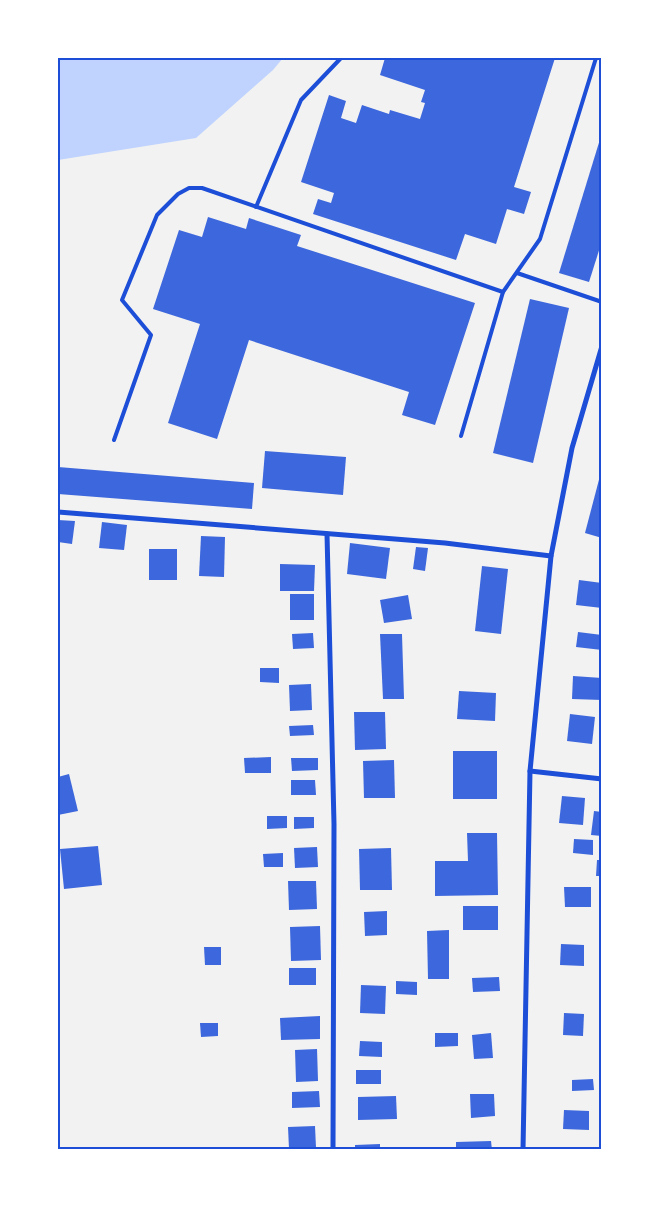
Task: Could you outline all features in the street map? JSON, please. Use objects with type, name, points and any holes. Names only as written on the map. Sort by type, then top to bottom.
[{"type":"street","points":[[523,1150],[530,771],[551,556],[572,448],[602,346]]},
{"type":"street","points":[[58,512],[445,543],[551,556]]},
{"type":"street","points":[[327,534],[334,824],[333,1150]]},
{"type":"street","points":[[530,771],[602,779]]},
{"type":"lane","points":[[256,207],[301,100],[341,58]]},
{"type":"lane","points":[[461,436],[503,292],[540,239],[596,58]]},
{"type":"lane","points":[[114,440],[151,335],[122,300],[157,215],[178,194],[189,188],[202,188],[503,292]]},
{"type":"lane","points":[[517,273],[602,302]]},
{"type":"water","points":[[58,58],[283,58],[273,70],[196,138],[58,160]]},
{"type":"building","points":[[385,58],[555,58],[514,187],[531,192],[524,214],[507,209],[496,244],[465,234],[456,260],[313,214],[318,199],[331,203],[334,193],[301,182],[329,95],[346,101],[341,118],[356,123],[362,105],[389,114],[390,110],[420,119],[425,103],[421,102],[425,90],[380,75]]},
{"type":"building","points":[[601,136],[602,241],[589,282],[559,273]]},
{"type":"building","points":[[208,217],[246,229],[249,218],[301,235],[297,246],[475,303],[435,425],[402,415],[409,392],[249,340],[217,439],[168,423],[200,324],[153,309],[179,230],[202,237]]},
{"type":"building","points":[[530,299],[569,308],[533,463],[493,453]]},
{"type":"building","points":[[265,451],[346,457],[343,495],[262,488]]},
{"type":"building","points":[[58,467],[254,483],[252,509],[58,494]]},
{"type":"building","points":[[602,472],[602,538],[585,533]]},
{"type":"building","points":[[58,520],[75,521],[72,544],[58,542]]},
{"type":"building","points":[[102,522],[127,525],[124,550],[99,548]]},
{"type":"building","points":[[201,536],[225,537],[224,577],[199,576]]},
{"type":"building","points":[[350,543],[390,548],[386,579],[347,574]]},
{"type":"building","points":[[416,547],[428,548],[425,571],[413,569]]},
{"type":"building","points":[[149,549],[177,549],[177,580],[149,580]]},
{"type":"building","points":[[280,564],[315,565],[314,591],[280,591]]},
{"type":"building","points":[[482,566],[508,569],[501,634],[475,631]]},
{"type":"building","points":[[579,580],[602,583],[602,608],[576,605]]},
{"type":"building","points":[[290,594],[314,594],[314,620],[290,620]]},
{"type":"building","points":[[408,595],[412,619],[384,623],[380,600]]},
{"type":"building","points":[[578,632],[602,635],[602,650],[576,647]]},
{"type":"building","points":[[313,633],[314,648],[293,649],[292,634]]},
{"type":"building","points":[[380,634],[402,634],[404,699],[383,699]]},
{"type":"building","points":[[260,668],[279,668],[279,683],[260,682]]},
{"type":"building","points":[[573,676],[602,678],[602,700],[572,699]]},
{"type":"building","points":[[311,684],[312,710],[290,711],[289,685]]},
{"type":"building","points":[[459,691],[496,693],[495,721],[457,719]]},
{"type":"building","points":[[354,712],[385,712],[386,749],[355,750]]},
{"type":"building","points":[[570,714],[595,717],[592,744],[567,741]]},
{"type":"building","points":[[313,725],[314,735],[290,736],[289,726]]},
{"type":"building","points":[[453,751],[497,751],[497,799],[453,799]]},
{"type":"building","points":[[271,757],[271,773],[245,773],[244,758]]},
{"type":"building","points":[[291,758],[318,758],[318,770],[292,771]]},
{"type":"building","points":[[394,760],[395,798],[364,798],[363,761]]},
{"type":"building","points":[[69,774],[78,811],[58,815],[58,777]]},
{"type":"building","points":[[291,780],[315,780],[316,795],[291,795]]},
{"type":"building","points":[[562,796],[585,798],[583,825],[559,823]]},
{"type":"building","points":[[594,811],[602,812],[602,836],[591,835]]},
{"type":"building","points":[[267,816],[287,816],[287,828],[267,829]]},
{"type":"building","points":[[294,817],[314,817],[314,828],[294,829]]},
{"type":"building","points":[[467,833],[497,833],[498,895],[435,896],[435,861],[468,861]]},
{"type":"building","points":[[574,839],[593,840],[593,855],[573,853]]},
{"type":"building","points":[[98,846],[102,885],[64,889],[60,849]]},
{"type":"building","points":[[317,847],[318,867],[295,868],[294,848]]},
{"type":"building","points":[[391,848],[392,890],[360,890],[359,849]]},
{"type":"building","points":[[283,853],[283,867],[264,867],[263,854]]},
{"type":"building","points":[[597,860],[602,860],[602,876],[596,876]]},
{"type":"building","points":[[288,881],[316,881],[317,909],[289,910]]},
{"type":"building","points":[[564,887],[591,887],[591,907],[565,907]]},
{"type":"building","points":[[463,906],[498,906],[498,930],[463,930]]},
{"type":"building","points":[[387,911],[387,935],[365,936],[364,912]]},
{"type":"building","points":[[320,926],[321,960],[291,961],[290,927]]},
{"type":"building","points":[[449,930],[449,979],[428,979],[427,931]]},
{"type":"building","points":[[561,944],[584,945],[584,966],[560,965]]},
{"type":"building","points":[[204,947],[221,947],[221,965],[205,965]]},
{"type":"building","points":[[289,968],[316,968],[316,985],[289,985]]},
{"type":"building","points":[[499,977],[500,991],[473,992],[472,978]]},
{"type":"building","points":[[396,981],[417,982],[417,995],[396,994]]},
{"type":"building","points":[[361,985],[386,986],[385,1014],[360,1013]]},
{"type":"building","points":[[564,1013],[584,1014],[583,1036],[563,1035]]},
{"type":"building","points":[[320,1016],[320,1039],[281,1040],[280,1018]]},
{"type":"building","points":[[200,1023],[218,1023],[218,1036],[201,1037]]},
{"type":"building","points":[[435,1033],[458,1033],[458,1046],[435,1047]]},
{"type":"building","points":[[491,1033],[493,1058],[474,1059],[472,1035]]},
{"type":"building","points":[[360,1041],[382,1042],[382,1057],[359,1056]]},
{"type":"building","points":[[317,1049],[318,1081],[296,1082],[295,1050]]},
{"type":"building","points":[[356,1070],[381,1070],[381,1084],[356,1084]]},
{"type":"building","points":[[593,1079],[594,1090],[572,1091],[572,1080]]},
{"type":"building","points":[[319,1091],[320,1107],[292,1108],[292,1092]]},
{"type":"building","points":[[470,1094],[494,1094],[495,1116],[471,1118]]},
{"type":"building","points":[[396,1096],[397,1119],[358,1120],[358,1097]]},
{"type":"building","points":[[564,1110],[589,1111],[589,1130],[563,1129]]},
{"type":"building","points":[[315,1126],[316,1148],[289,1149],[288,1127]]},
{"type":"building","points":[[491,1141],[492,1150],[456,1150],[456,1142]]},
{"type":"building","points":[[380,1144],[380,1150],[355,1150],[355,1145]]}]
